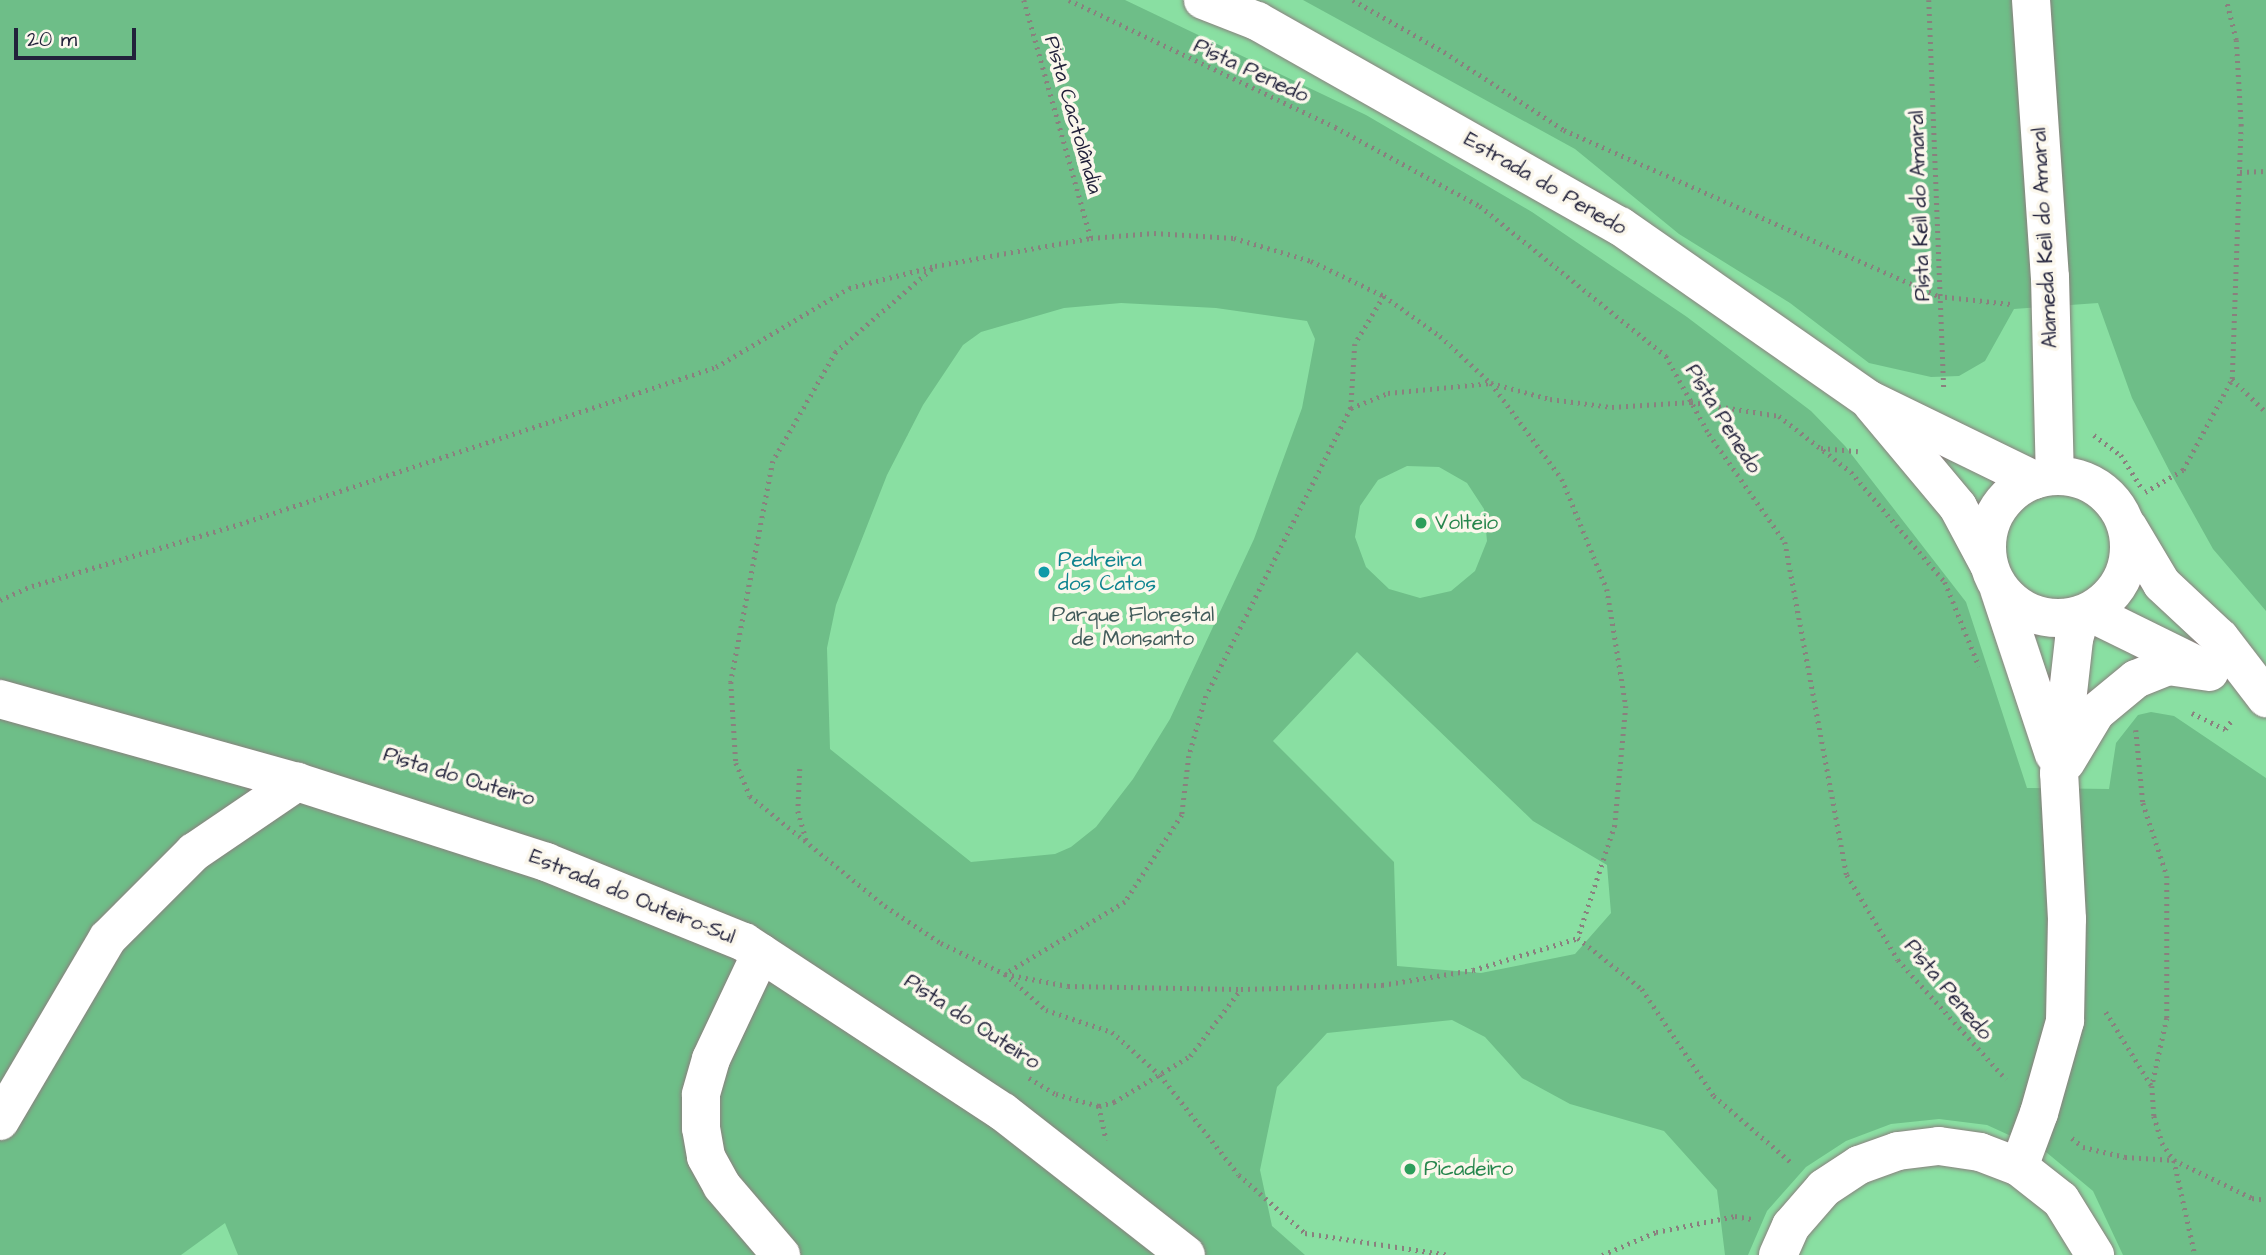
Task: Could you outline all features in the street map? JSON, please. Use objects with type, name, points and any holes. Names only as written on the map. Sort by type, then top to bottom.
[{"type":"street","name":"Estrada do Penedo","points":[[1203,0],[1257,21],[1620,226],[1868,399],[2045,478]]},
{"type":"street","name":"Alameda Keil do Amaral","points":[[2031,0],[2050,309],[2045,478]]},
{"type":"street","name":"Estrada do Penedo","points":[[1868,399],[1958,507],[1993,574]]},
{"type":"street","points":[[2060,773],[1993,574],[1987,544],[1996,514],[2016,490],[2045,478],[2096,486],[2134,504],[2162,584],[2220,638],[2261,694]]},
{"type":"street","points":[[2019,1167],[2039,1113],[2065,1021],[2068,967],[2060,773],[2074,639],[2085,613],[2115,590],[2125,573],[2134,504]]},
{"type":"street","points":[[1993,574],[2026,612],[2047,618],[2085,613],[2156,642],[2210,672],[2261,694]]},
{"type":"street","points":[[2060,773],[2096,712],[2136,679],[2168,666],[2210,672]]},
{"type":"street","name":"Estrada do Outeiro-Sul","points":[[0,699],[297,782],[546,862],[744,942],[1003,1112],[1186,1255]]},
{"type":"street","points":[[0,1121],[108,939],[194,852],[297,782]]},
{"type":"street","points":[[761,953],[711,1059],[701,1095],[701,1128],[706,1157],[722,1186],[781,1255]]},
{"type":"street","points":[[1784,1241],[1824,1188],[1858,1165],[1898,1151],[1925,1148],[1980,1152],[2019,1167],[2061,1200],[2095,1255]]},
{"type":"path","name":"Pista Cactolândia","points":[[1024,0],[1091,238]]},
{"type":"path","name":"Pista Penedo","points":[[1069,0],[1335,127],[1480,206],[1666,356],[1691,402],[1785,542],[1847,875],[1898,960],[1958,1030],[2039,1113],[2083,1147],[2174,1160],[2252,1198],[2266,1200]]},
{"type":"path","points":[[1353,0],[1444,52],[1564,130],[1938,296],[2050,309]]},
{"type":"path","name":"Pista Keil do Amaral","points":[[1928,0],[1938,296],[1945,350],[1944,398]]},
{"type":"path","points":[[2134,504],[2183,470],[2232,379],[2240,172],[2236,40],[2226,0]]},
{"type":"path","points":[[2240,172],[2266,172]]},
{"type":"path","points":[[0,600],[32,586],[240,524],[716,367],[849,288],[935,266],[1091,238],[1154,233],[1234,238],[1311,261],[1384,296],[1440,336],[1491,383],[1562,479],[1607,589],[1626,706],[1615,825],[1577,938]]},
{"type":"path","points":[[935,266],[836,352],[773,461],[731,682],[736,763],[750,796],[807,844],[930,935],[1005,974],[1046,1010],[1112,1032],[1160,1074],[1239,1175],[1305,1233],[1449,1255]]},
{"type":"path","points":[[1005,974],[1125,902],[1182,816],[1189,756],[1206,696],[1351,408],[1355,344],[1384,296]]},
{"type":"path","points":[[2232,379],[2266,412]]},
{"type":"path","points":[[1351,408],[1388,393],[1491,383],[1550,400],[1612,407],[1691,402],[1779,416],[1851,472],[1945,582],[1981,670]]},
{"type":"path","points":[[2133,722],[2143,803],[2167,876],[2167,1018],[2152,1086],[2158,1129],[2174,1160],[2195,1255]]},
{"type":"path","points":[[800,769],[798,811],[807,844]]},
{"type":"path","points":[[1005,974],[1068,986],[1241,989],[1382,985],[1473,970],[1577,938]]},
{"type":"path","points":[[1577,938],[1642,989],[1714,1096],[1824,1188]]},
{"type":"path","points":[[2068,967],[2108,1015],[2152,1086]]},
{"type":"path","name":"Pista do Outeiro","points":[[1024,1075],[1056,1094],[1099,1106],[1190,1056],[1241,989]]},
{"type":"path","points":[[1602,1255],[1656,1232],[1735,1216],[1784,1241]]},
{"type":"green space","name":"Parque Florestal de Monsanto","points":[[0,0],[2266,0],[2266,1255],[0,1255]]},
{"type":"green space","name":"Parque Florestal de Monsanto","points":[[0,0],[1125,0],[1366,115],[1532,212],[1687,317],[1811,411],[1845,446],[1966,602],[2027,788],[2109,789],[2116,743],[2138,715],[2151,712],[2174,716],[2266,778],[2266,1255],[2123,1255],[2093,1191],[2046,1152],[1987,1125],[1939,1119],[1891,1124],[1846,1141],[1806,1167],[1767,1211],[1748,1255],[1725,1255],[1717,1190],[1664,1131],[1570,1104],[1522,1078],[1485,1037],[1452,1020],[1327,1033],[1277,1087],[1260,1170],[1272,1226],[1305,1255],[238,1255],[225,1223],[181,1255],[0,1255]],"holes":[[[1121,303],[1216,308],[1307,321],[1315,339],[1302,408],[1254,539],[1170,719],[1133,779],[1096,827],[1071,847],[1055,854],[971,862],[830,749],[827,648],[836,605],[887,475],[923,405],[963,345],[981,332],[1064,308]],[[1407,466],[1439,467],[1467,483],[1484,509],[1487,541],[1475,571],[1451,591],[1420,598],[1389,589],[1366,567],[1355,537],[1360,506],[1378,480]],[[1357,652],[1533,821],[1607,865],[1611,913],[1575,954],[1481,973],[1397,966],[1394,862],[1273,741]]]},
{"type":"green space","points":[[1303,0],[2266,0],[2266,611],[2213,549],[2169,470],[2132,398],[2098,303],[2014,309],[1985,361],[1959,376],[1931,377],[1869,363],[1790,303],[1679,234],[1575,149]]},
{"type":"place","name":"Volteio","points":[[1421,523]]},
{"type":"place","name":"Pedreira dos Catos","points":[[1044,572]]},
{"type":"place","name":"Picadeiro","points":[[1410,1169]]}]
